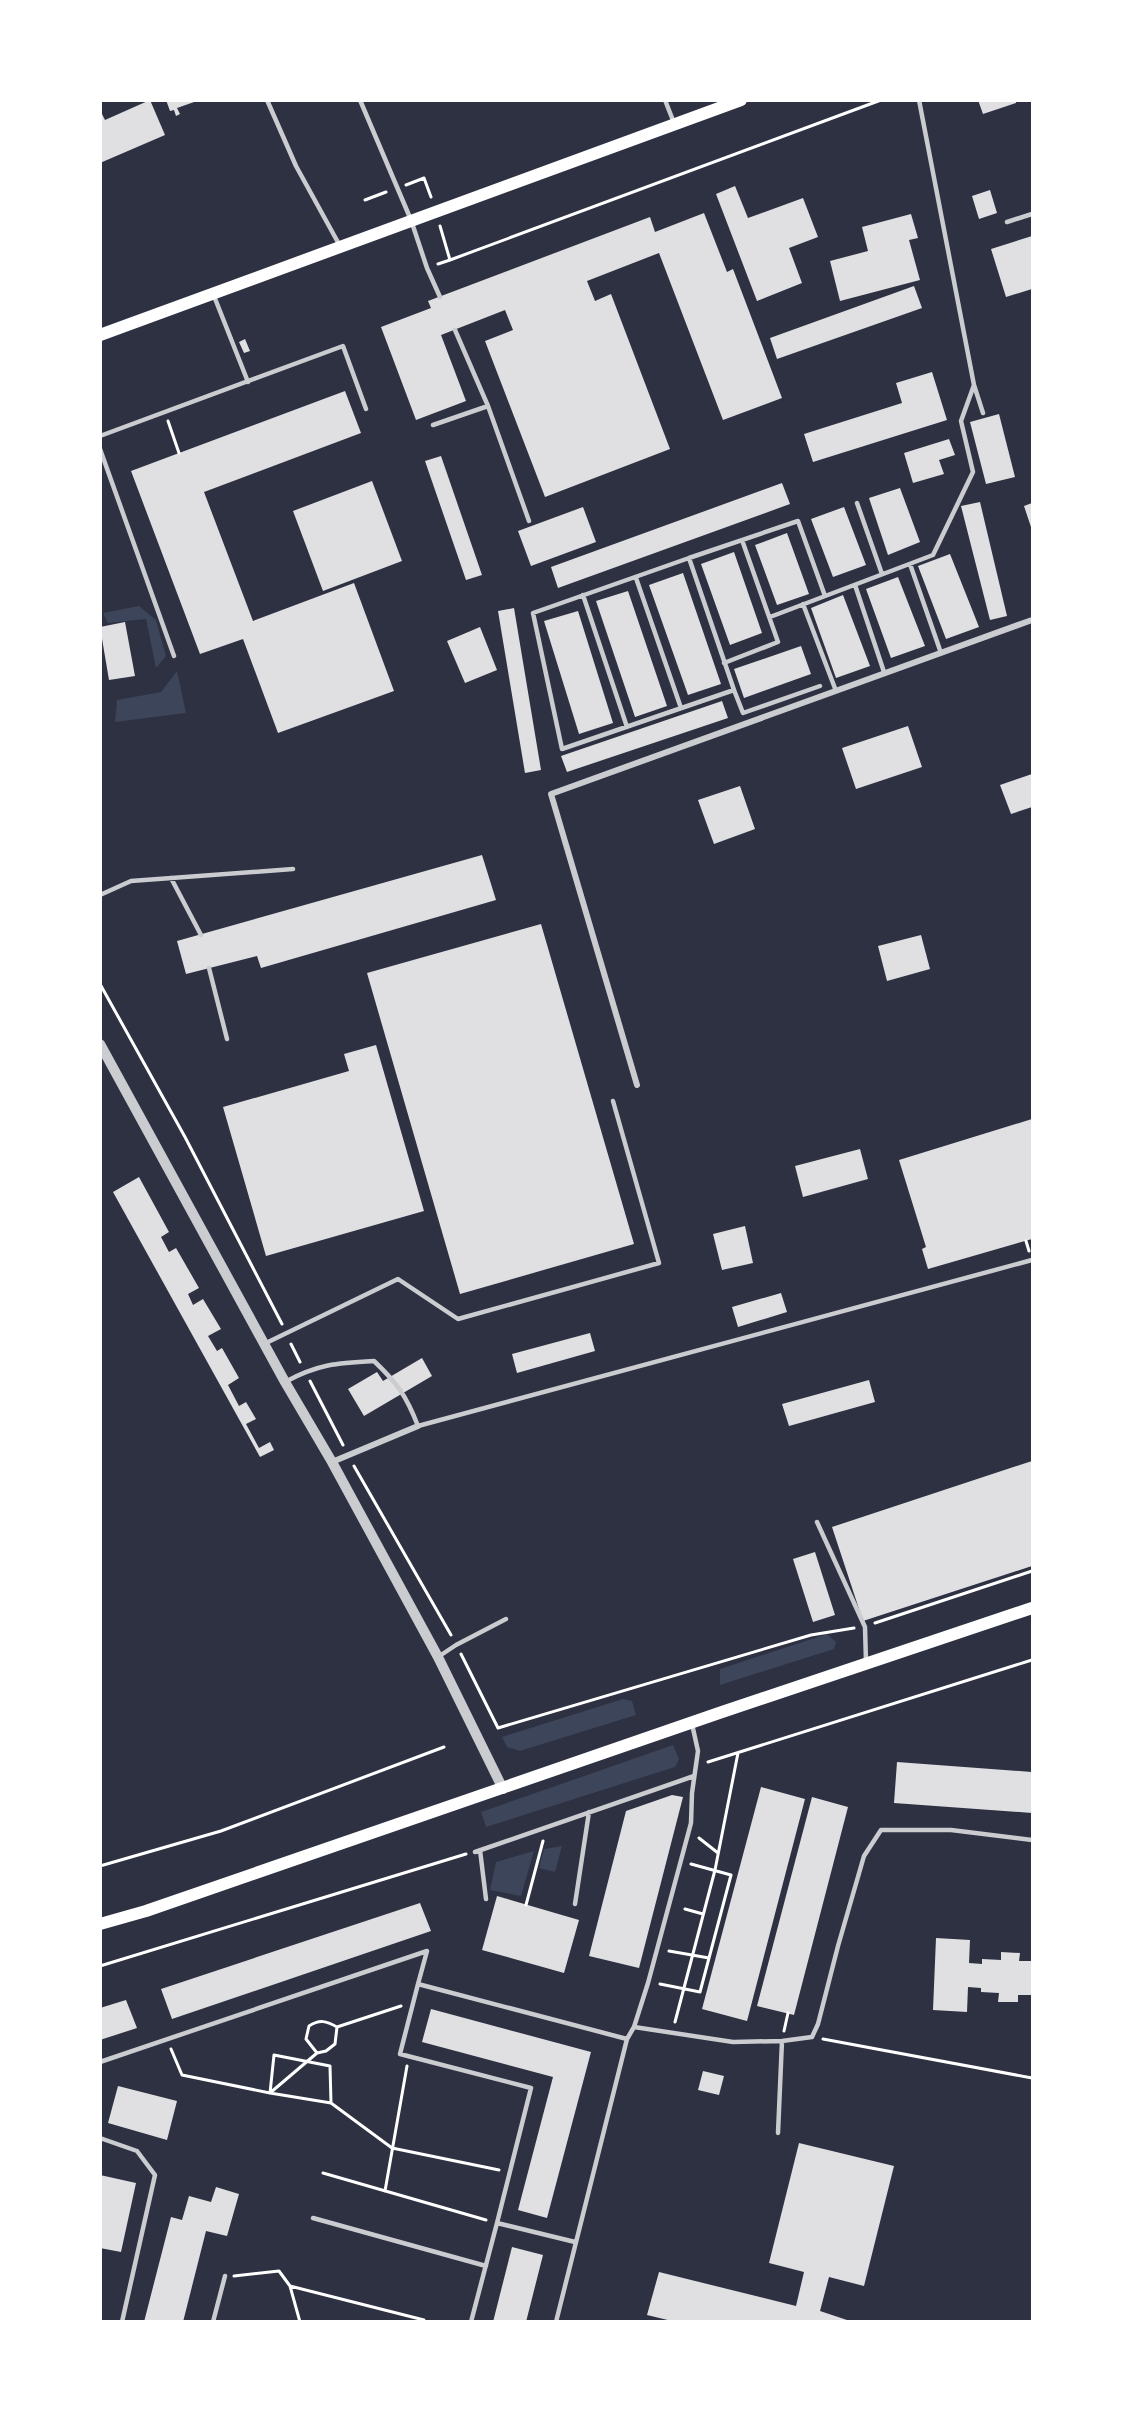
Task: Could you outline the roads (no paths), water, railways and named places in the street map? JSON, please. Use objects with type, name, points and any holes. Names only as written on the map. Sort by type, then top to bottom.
[{"type":"main road","points":[[100,335],[741,100]]},
{"type":"main road","points":[[100,1924],[146,1911],[722,1712],[1032,1608]]},
{"type":"street","points":[[637,1085],[551,794],[1032,620]]},
{"type":"street","points":[[100,1044],[438,1656],[503,1788]]},
{"type":"street","points":[[332,1462],[418,1426]]},
{"type":"lane","points":[[267,100],[296,166],[340,246]]},
{"type":"lane","points":[[360,100],[411,220],[427,268],[440,297]]},
{"type":"lane","points":[[665,100],[674,125]]},
{"type":"lane","points":[[919,100],[974,385],[983,413]]},
{"type":"lane","points":[[1007,222],[1032,214]]},
{"type":"lane","points":[[213,293],[248,382]]},
{"type":"lane","points":[[455,330],[488,406],[529,521]]},
{"type":"lane","points":[[100,436],[343,346],[366,410]]},
{"type":"lane","points":[[770,617],[933,555],[973,472],[961,421],[974,385]]},
{"type":"lane","points":[[433,425],[488,406]]},
{"type":"lane","points":[[100,449],[174,656]]},
{"type":"lane","points":[[857,503],[882,574]]},
{"type":"lane","points":[[734,690],[562,749],[533,613],[798,521],[825,596]]},
{"type":"lane","points":[[724,663],[778,642],[742,540]]},
{"type":"lane","points":[[688,558],[743,713],[820,686]]},
{"type":"lane","points":[[910,564],[941,653]]},
{"type":"lane","points":[[636,578],[681,708]]},
{"type":"lane","points":[[855,585],[884,672]]},
{"type":"lane","points":[[583,595],[627,727]]},
{"type":"lane","points":[[803,604],[836,691]]},
{"type":"lane","points":[[100,895],[131,881],[292,869]]},
{"type":"lane","points":[[171,878],[201,935]]},
{"type":"lane","points":[[209,968],[227,1039]]},
{"type":"lane","points":[[264,1344],[398,1279],[458,1319],[659,1263],[613,1101]]},
{"type":"lane","points":[[285,1382],[305,1371],[329,1363],[374,1360],[398,1384],[410,1404],[418,1426],[1032,1260]]},
{"type":"lane","points":[[817,1522],[865,1627],[866,1665]]},
{"type":"lane","points":[[438,1656],[456,1644],[506,1619]]},
{"type":"lane","points":[[556,2322],[627,2039],[634,2027],[648,1983],[689,1830],[698,1751],[692,1724]]},
{"type":"lane","points":[[486,1899],[478,1851],[694,1776]]},
{"type":"lane","points":[[575,1904],[589,1812]]},
{"type":"lane","points":[[634,2027],[733,2042],[782,2041],[812,2037],[818,2024],[864,1856],[881,1830],[951,1830],[1032,1840]]},
{"type":"lane","points":[[100,2062],[427,1951],[400,2054],[531,2088],[471,2322]]},
{"type":"lane","points":[[418,1984],[627,2039]]},
{"type":"lane","points":[[778,2133],[782,2041]]},
{"type":"lane","points":[[100,2138],[137,2151],[155,2175],[122,2322]]},
{"type":"lane","points":[[313,2218],[486,2266]]},
{"type":"lane","points":[[497,2223],[575,2242]]},
{"type":"lane","points":[[213,2322],[225,2276]]}]
